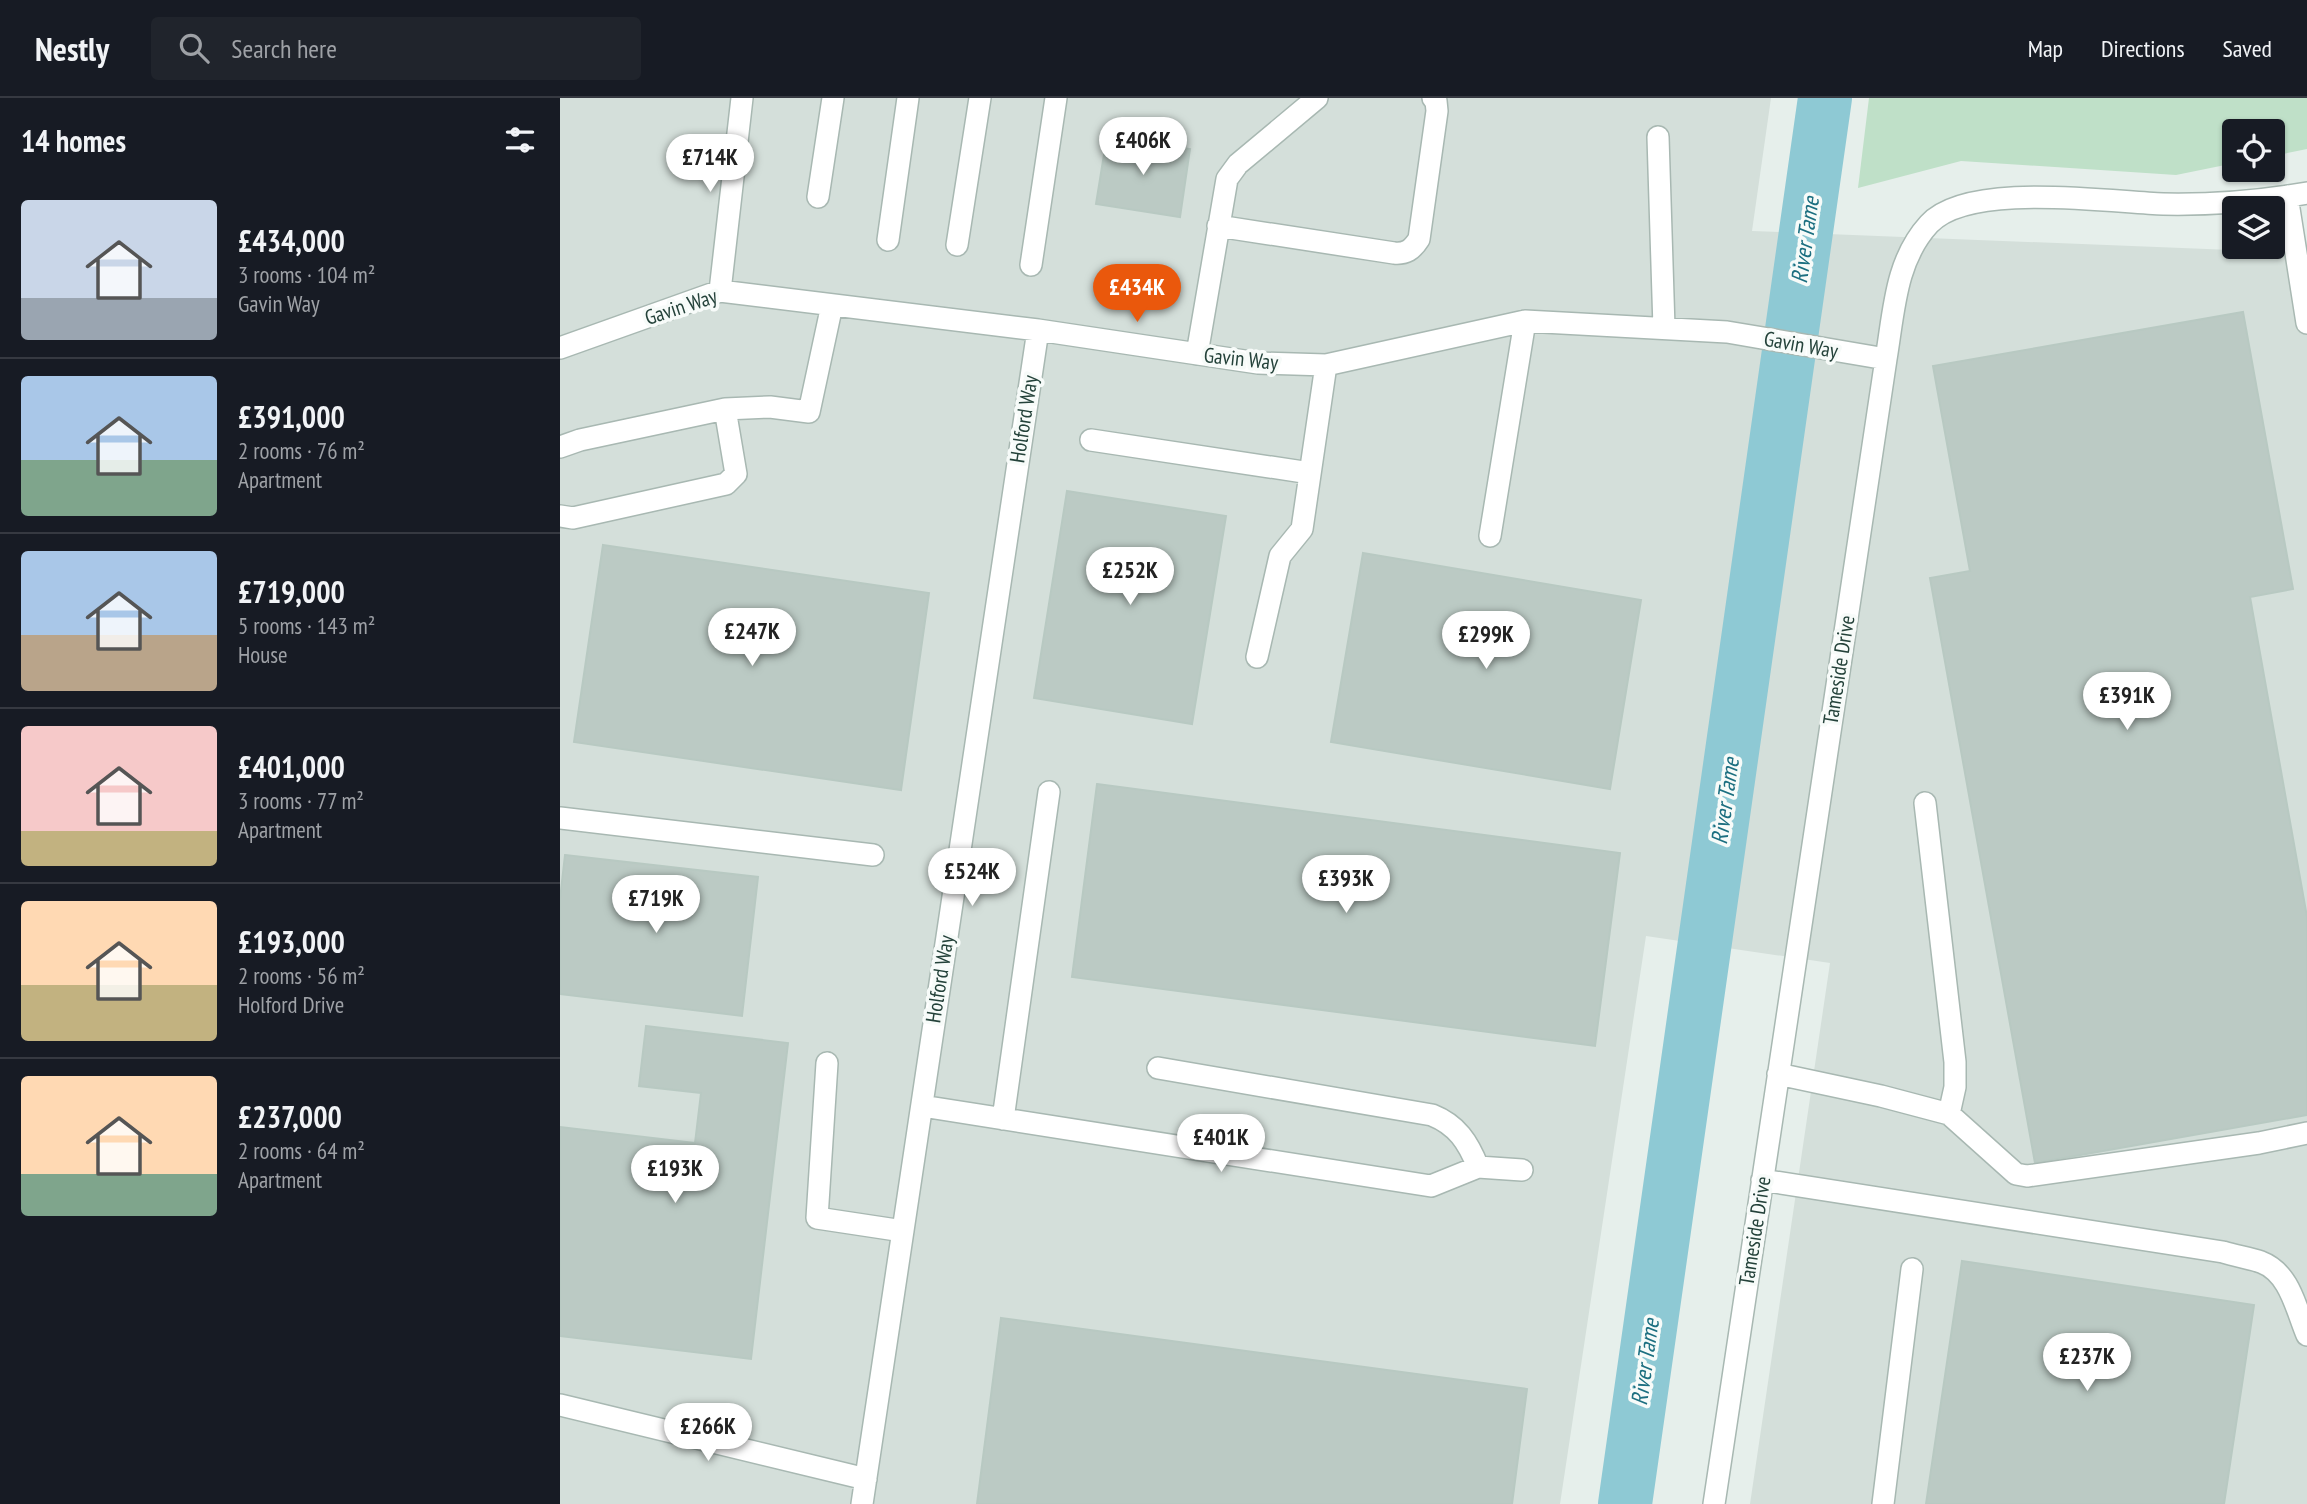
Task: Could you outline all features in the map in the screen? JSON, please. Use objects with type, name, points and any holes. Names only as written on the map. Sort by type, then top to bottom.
[{"type":"street","points":[[719,291],[742,98]]},
{"type":"street","points":[[818,197],[833,98]]},
{"type":"street","points":[[888,240],[908,98]]},
{"type":"street","points":[[957,245],[980,98]]},
{"type":"street","points":[[1031,265],[1056,98]]},
{"type":"street","points":[[1197,354],[1227,179],[1238,164],[1317,98]]},
{"type":"street","points":[[1218,226],[1403,254],[1413,248],[1419,239],[1437,111],[1433,98]]},
{"type":"street","points":[[1658,137],[1664,328]]},
{"type":"street","points":[[2297,194],[2307,323]]},
{"type":"street","name":"Tameside Drive","points":[[1714,1504],[1886,359],[1900,277],[1911,247],[1931,221],[1961,205],[2013,197],[2165,204],[2262,200],[2297,194]]},
{"type":"street","name":"Gavin Way","points":[[560,348],[719,291],[1038,330],[1258,363],[1326,365],[1525,321],[1727,332],[1886,359]]},
{"type":"street","points":[[560,447],[580,440],[725,409],[770,407],[809,412],[832,305]]},
{"type":"street","points":[[1490,536],[1525,321]]},
{"type":"street","name":"Holford Way","points":[[862,1504],[1038,330]]},
{"type":"street","points":[[1257,657],[1280,556],[1301,529],[1326,365]]},
{"type":"street","points":[[560,516],[573,518],[726,484],[736,474],[725,409]]},
{"type":"street","points":[[1091,440],[1310,473]]},
{"type":"street","points":[[1003,1119],[1049,792]]},
{"type":"street","points":[[1925,803],[1955,1062],[1955,1087],[1949,1114]]},
{"type":"street","points":[[560,818],[873,855]]},
{"type":"street","points":[[827,1063],[817,1218],[903,1231]]},
{"type":"street","points":[[1158,1068],[1432,1115],[1446,1121],[1458,1131],[1470,1146],[1478,1167]]},
{"type":"street","points":[[1778,1074],[1949,1114],[2016,1174],[2027,1176],[2259,1143],[2307,1133]]},
{"type":"street","points":[[922,1106],[1431,1185],[1478,1167],[1522,1170]]},
{"type":"street","points":[[1762,1180],[2223,1252],[2262,1263],[2281,1275],[2286,1283],[2307,1335]]},
{"type":"street","points":[[1883,1504],[1912,1269]]},
{"type":"street","points":[[560,1405],[866,1479]]},
{"type":"shaded area","points":[[560,98],[1771,98],[1752,231],[2222,250],[2222,259],[2285,259],[2285,252],[2307,253],[2307,1504],[1750,1504],[1830,963],[1646,936],[1560,1504],[560,1504]]},
{"type":"green space","points":[[1869,98],[2307,98],[2307,149],[2285,154],[2285,119],[2222,119],[2222,166],[2176,175],[1961,161],[1858,188]]},
{"type":"building","points":[[1107,136],[1190,149],[1180,217],[1096,204]]},
{"type":"building","points":[[2243,312],[2293,589],[2250,597],[2307,917],[2307,1115],[2035,1163],[1930,578],[1970,571],[1933,366]]},
{"type":"building","points":[[1067,491],[1226,516],[1192,724],[1034,698]]},
{"type":"building","points":[[603,545],[929,593],[901,790],[574,742]]},
{"type":"building","points":[[1363,553],[1641,600],[1610,789],[1331,742]]},
{"type":"building","points":[[1097,784],[1620,853],[1595,1046],[1072,977]]},
{"type":"building","points":[[565,855],[758,877],[742,1016],[560,994],[560,899]]},
{"type":"building","points":[[646,1026],[788,1043],[751,1359],[560,1336],[560,1127],[695,1143],[701,1093],[639,1086]]},
{"type":"building","points":[[1962,1261],[2254,1305],[2224,1504],[1926,1504]]},
{"type":"building","points":[[1001,1318],[1527,1389],[1512,1504],[977,1504]]},
{"type":"waterway","name":"River Tame","points":[[1625,1504],[1825,98]]}]
